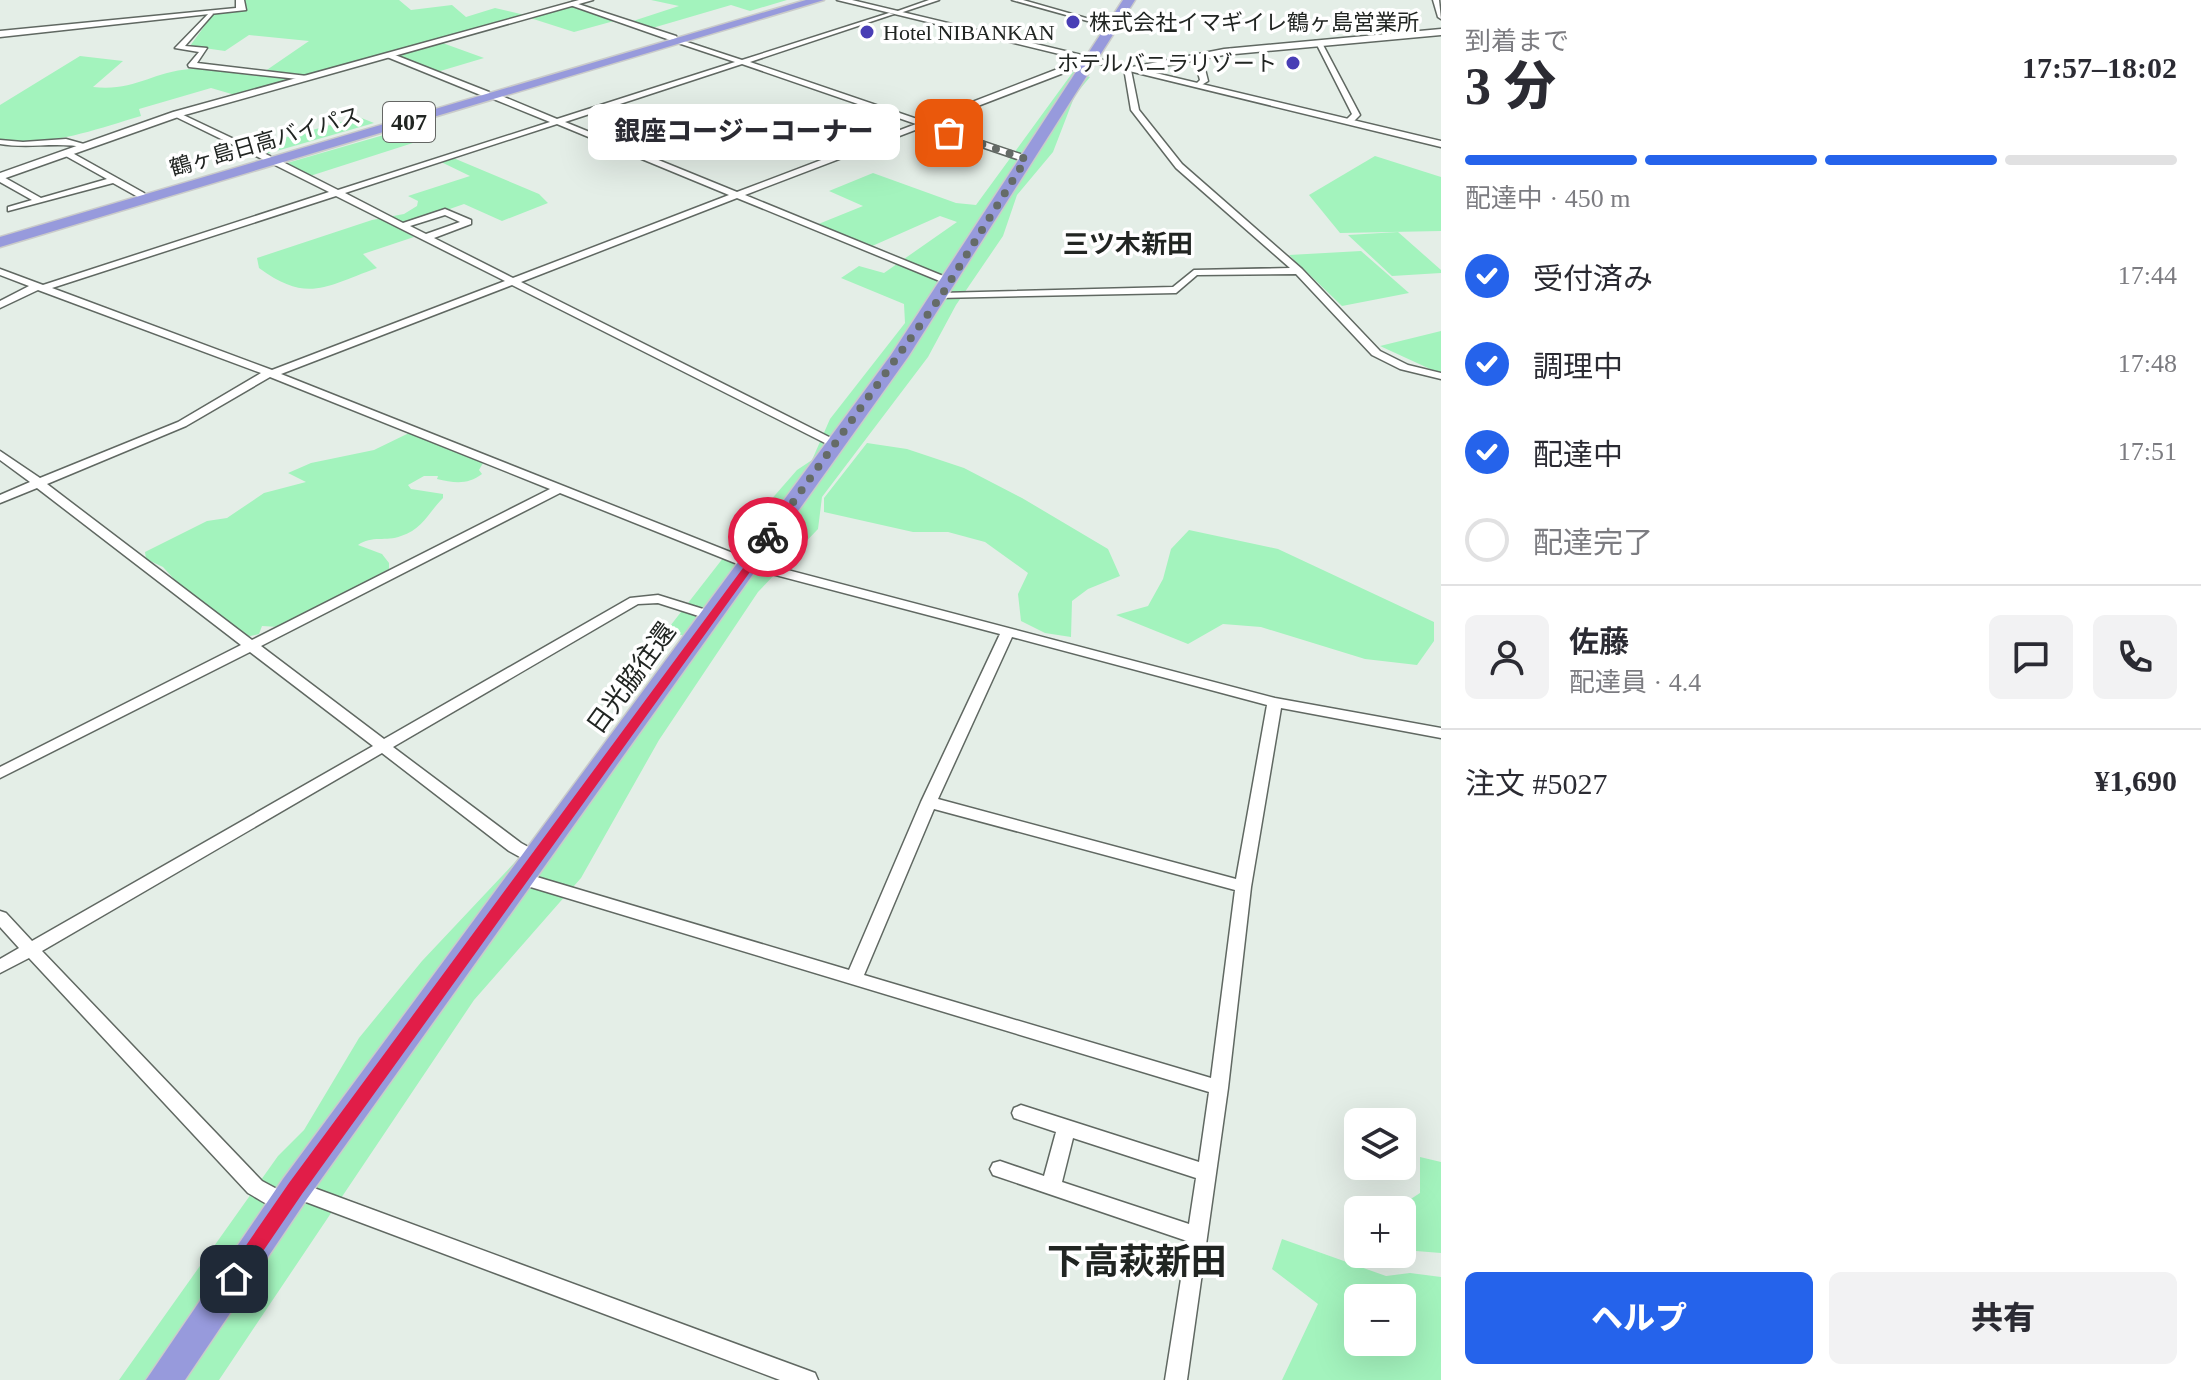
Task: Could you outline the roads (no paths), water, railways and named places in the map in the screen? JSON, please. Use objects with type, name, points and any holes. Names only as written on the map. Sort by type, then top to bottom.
[{"type":"highway","name":"鶴ヶ島日高バイパス","points":[[677,40],[802,0]]},
{"type":"highway","name":"鶴ヶ島日高バイパス","points":[[0,240],[818,0]]},
{"type":"highway","name":"日光脇往還","points":[[164,1380],[290,1196],[945,289],[1083,62],[1129,0]]},
{"type":"highway","name":"鶴ヶ島日高バイパス","points":[[0,240],[141,195],[271,160]]},
{"type":"street","points":[[0,34],[241,9],[240,0]]},
{"type":"street","points":[[0,177],[177,114],[589,0]]},
{"type":"street","points":[[841,0],[1083,62],[1200,84],[1441,142]]},
{"type":"street","points":[[853,0],[894,13]]},
{"type":"street","points":[[0,305],[39,287],[936,0]]},
{"type":"street","points":[[1015,0],[1111,26]]},
{"type":"street","points":[[1436,0],[1441,17]]},
{"type":"street","points":[[572,4],[1026,159]]},
{"type":"street","points":[[211,13],[179,48],[204,50],[192,65],[307,78]]},
{"type":"street","points":[[1132,69],[1198,57],[1441,32]]},
{"type":"street","points":[[1318,43],[1356,115],[1351,119]]},
{"type":"street","points":[[390,55],[736,196],[945,289],[1176,290],[1194,273],[1299,271]]},
{"type":"street","points":[[1198,57],[1204,81],[1200,84]]},
{"type":"street","points":[[0,499],[182,424],[270,373],[1083,62]]},
{"type":"street","points":[[1132,69],[1441,142]]},
{"type":"street","points":[[1132,69],[1135,110],[1179,166],[1299,271],[1376,353],[1404,367],[1441,376]]},
{"type":"street","points":[[177,114],[835,444]]},
{"type":"street","points":[[0,142],[31,146],[64,139],[87,146]]},
{"type":"street","points":[[67,153],[141,195]]},
{"type":"street","points":[[0,177],[40,201]]},
{"type":"street","points":[[11,209],[113,180]]},
{"type":"street","points":[[402,226],[445,212],[468,222],[425,238]]},
{"type":"street","points":[[0,272],[270,373],[749,564],[1275,702],[1441,733]]},
{"type":"street","points":[[0,454],[381,747],[515,847],[535,858]]},
{"type":"street","points":[[0,773],[561,488]]},
{"type":"street","points":[[0,967],[637,598],[648,596],[711,616]]},
{"type":"street","points":[[854,978],[929,802],[1008,632]]},
{"type":"street","points":[[1176,1380],[1219,1088],[1243,887],[1275,702]]},
{"type":"street","points":[[929,802],[1243,887]]},
{"type":"street","points":[[520,878],[1219,1088]]},
{"type":"street","points":[[0,917],[255,1187],[290,1196],[807,1380]]},
{"type":"street","points":[[1021,1113],[1207,1173]]},
{"type":"street","points":[[1051,1186],[1066,1128]]},
{"type":"street","points":[[1000,1169],[1198,1236]]},
{"type":"place","name":"株式会社イマギイレ鶴ヶ島営業所","points":[[1073,22]]},
{"type":"place","name":"Hotel NIBANKAN","points":[[867,32]]},
{"type":"place","name":"ホテルバニラリゾート","points":[[1293,63]]},
{"type":"place","name":"銀座コージーコーナー","points":[[949,133]]},
{"type":"district","name":"三ツ木新田","points":[[1128,244]]},
{"type":"district","name":"下高萩新田","points":[[1137,1261]]}]
